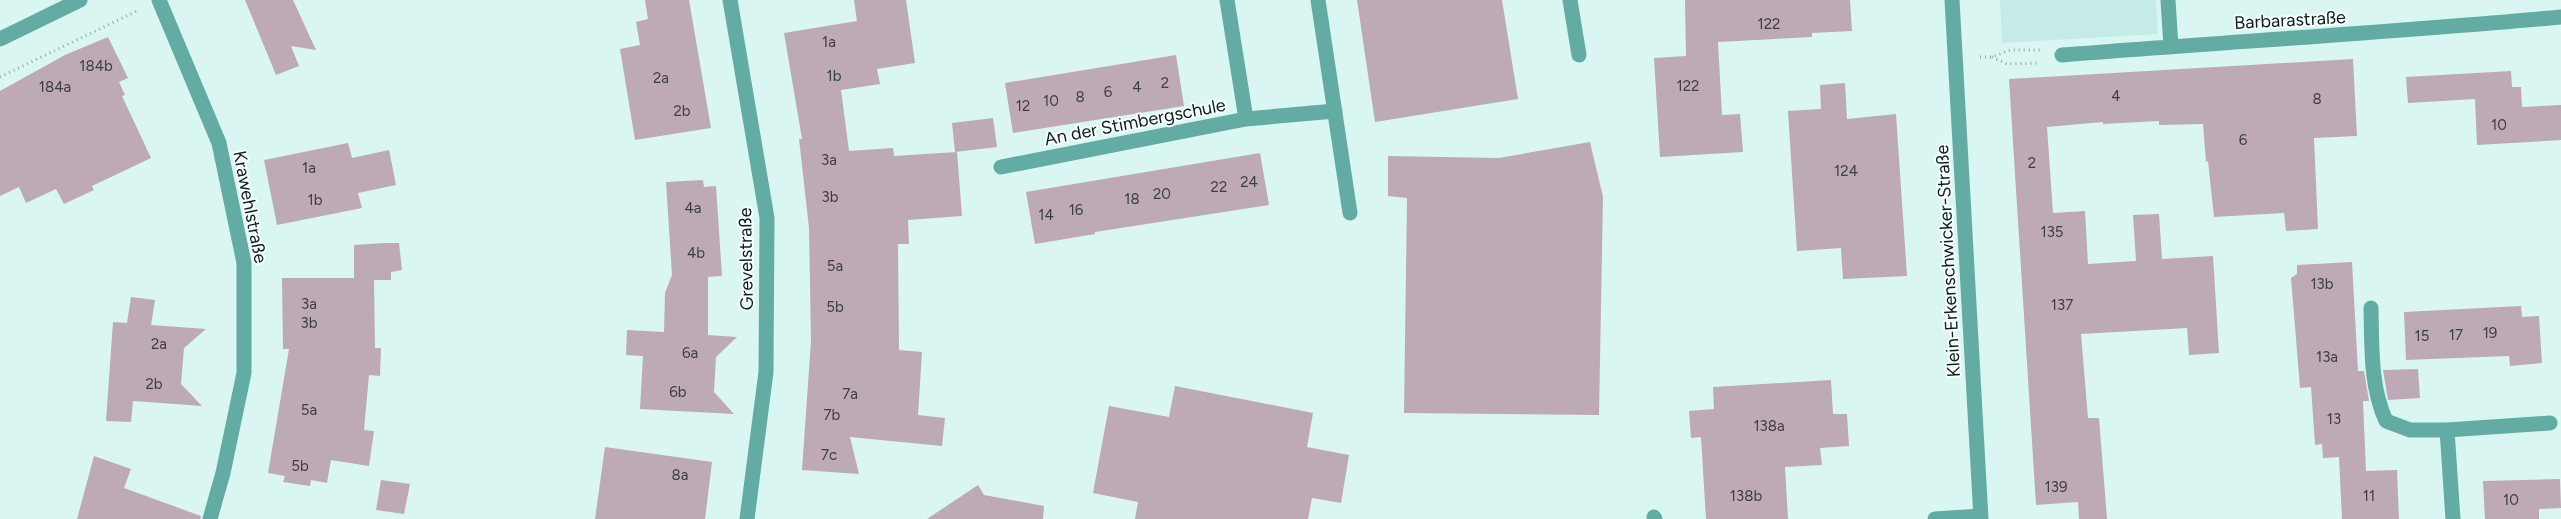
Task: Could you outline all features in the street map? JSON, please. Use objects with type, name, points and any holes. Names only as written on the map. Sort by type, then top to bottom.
[{"type":"street","points":[[0,39],[80,0]]},
{"type":"street","name":"Krawehlstraße","points":[[159,0],[219,143],[244,263],[244,373],[223,473],[210,519]]},
{"type":"street","name":"Grevelstraße","points":[[730,0],[767,218],[766,372],[747,519]]},
{"type":"street","name":"An der Stimbergschule","points":[[1001,167],[1246,120],[1227,0]]},
{"type":"street","points":[[1318,0],[1350,213]]},
{"type":"street","points":[[1570,0],[1579,55]]},
{"type":"street","name":"Klein-Erkenschwicker-Straße","points":[[1952,0],[1981,517]]},
{"type":"street","points":[[2168,0],[2171,47]]},
{"type":"street","name":"Barbarastraße","points":[[2062,55],[2332,37],[2561,17]]},
{"type":"street","points":[[1246,120],[1335,111]]},
{"type":"street","points":[[2371,308],[2377,402],[2386,421],[2410,430],[2447,430],[2550,423]]},
{"type":"street","points":[[2447,430],[2453,519]]},
{"type":"street","points":[[1935,519],[1981,517]]},
{"type":"path","points":[[0,77],[159,0]]},
{"type":"path","points":[[1955,58],[1992,57],[2010,50],[2052,50],[2062,55]]},
{"type":"path","points":[[1992,57],[2007,64],[2015,64]]},
{"type":"shaded area","points":[[2000,0],[2156,0],[2158,34],[2002,43]]},
{"type":"building","points":[[245,0],[293,0],[316,50],[291,46],[299,66],[276,75]]},
{"type":"building","points":[[645,0],[689,0],[711,128],[635,140],[620,49],[640,45],[636,22],[648,19]]},
{"type":"building","points":[[854,0],[906,0],[915,63],[877,69],[880,84],[841,90],[849,151],[893,148],[894,156],[957,152],[962,216],[908,220],[909,244],[898,244],[899,350],[922,352],[918,415],[945,418],[942,446],[850,437],[859,474],[802,470],[811,341],[809,228],[799,139],[802,139],[784,33],[857,21]]},
{"type":"building","points":[[1357,0],[1502,0],[1518,99],[1375,122]]},
{"type":"building","points":[[1685,0],[1850,0],[1852,31],[1812,33],[1812,37],[1718,42],[1722,115],[1740,114],[1743,152],[1660,157],[1654,58],[1686,56]]},
{"type":"building","points":[[108,37],[128,78],[119,82],[125,95],[122,96],[151,158],[92,186],[94,190],[64,204],[56,189],[26,203],[19,187],[0,196],[0,91],[65,55]]},
{"type":"building","points":[[1176,55],[1184,106],[1013,133],[1005,83]]},
{"type":"building","points":[[2353,59],[2357,136],[2314,138],[2318,229],[2286,231],[2284,213],[2214,217],[2203,124],[2159,125],[2159,121],[2103,124],[2103,122],[2047,127],[2053,213],[2085,211],[2088,264],[2136,261],[2133,215],[2159,214],[2162,259],[2213,256],[2219,353],[2189,355],[2187,328],[2081,334],[2088,418],[2099,418],[2107,519],[2079,519],[2078,502],[2036,505],[2009,79]]},
{"type":"building","points":[[2511,71],[2512,87],[2521,87],[2522,107],[2561,105],[2561,140],[2477,145],[2475,99],[2408,103],[2406,77]]},
{"type":"building","points":[[1845,83],[1847,119],[1896,114],[1907,276],[1843,279],[1841,248],[1797,251],[1788,111],[1821,109],[1820,85]]},
{"type":"building","points":[[993,118],[997,147],[955,152],[952,123]]},
{"type":"building","points":[[1590,142],[1603,197],[1599,415],[1404,413],[1407,198],[1388,196],[1388,156],[1499,158]]},
{"type":"building","points":[[348,143],[352,158],[389,150],[396,185],[358,193],[362,208],[277,225],[264,160]]},
{"type":"building","points":[[1260,153],[1269,205],[1095,232],[1095,234],[1035,244],[1026,192]]},
{"type":"building","points":[[703,180],[704,187],[716,186],[722,276],[708,277],[708,335],[737,337],[716,357],[714,392],[734,414],[640,409],[643,356],[626,355],[627,330],[664,332],[665,293],[672,275],[666,182]]},
{"type":"building","points":[[399,243],[402,270],[391,272],[391,280],[374,280],[375,348],[381,348],[380,376],[369,375],[364,430],[374,431],[369,466],[331,460],[327,483],[311,480],[310,486],[283,482],[285,476],[268,473],[289,349],[283,349],[282,278],[354,278],[354,245]]},
{"type":"building","points":[[2352,262],[2358,371],[2364,371],[2369,401],[2363,401],[2366,471],[2397,470],[2399,519],[2342,519],[2339,457],[2323,458],[2322,444],[2315,445],[2311,387],[2300,388],[2291,278],[2297,274],[2297,265]]},
{"type":"building","points":[[131,297],[155,300],[151,325],[206,329],[184,348],[181,384],[202,406],[133,401],[131,422],[106,421],[113,322],[127,323]]},
{"type":"building","points":[[2521,306],[2522,317],[2539,316],[2542,363],[2510,366],[2509,356],[2406,360],[2404,312]]},
{"type":"building","points":[[2418,369],[2420,398],[2388,400],[2383,370]]},
{"type":"building","points":[[1831,380],[1833,414],[1847,414],[1849,446],[1820,448],[1822,465],[1785,467],[1788,519],[1706,519],[1701,437],[1691,438],[1689,411],[1714,409],[1713,387]]},
{"type":"building","points":[[1175,386],[1313,413],[1307,447],[1349,455],[1341,503],[1312,498],[1308,519],[1135,519],[1138,502],[1093,493],[1109,406],[1169,417]]},
{"type":"building","points":[[605,447],[712,462],[705,519],[595,519]]},
{"type":"building","points":[[94,456],[131,469],[124,488],[201,516],[200,519],[77,519]]},
{"type":"building","points":[[2560,479],[2561,508],[2539,509],[2539,519],[2485,519],[2483,481]]},
{"type":"building","points":[[381,480],[410,484],[404,514],[376,510]]},
{"type":"building","points":[[978,485],[984,495],[1044,506],[1043,519],[927,519]]}]
